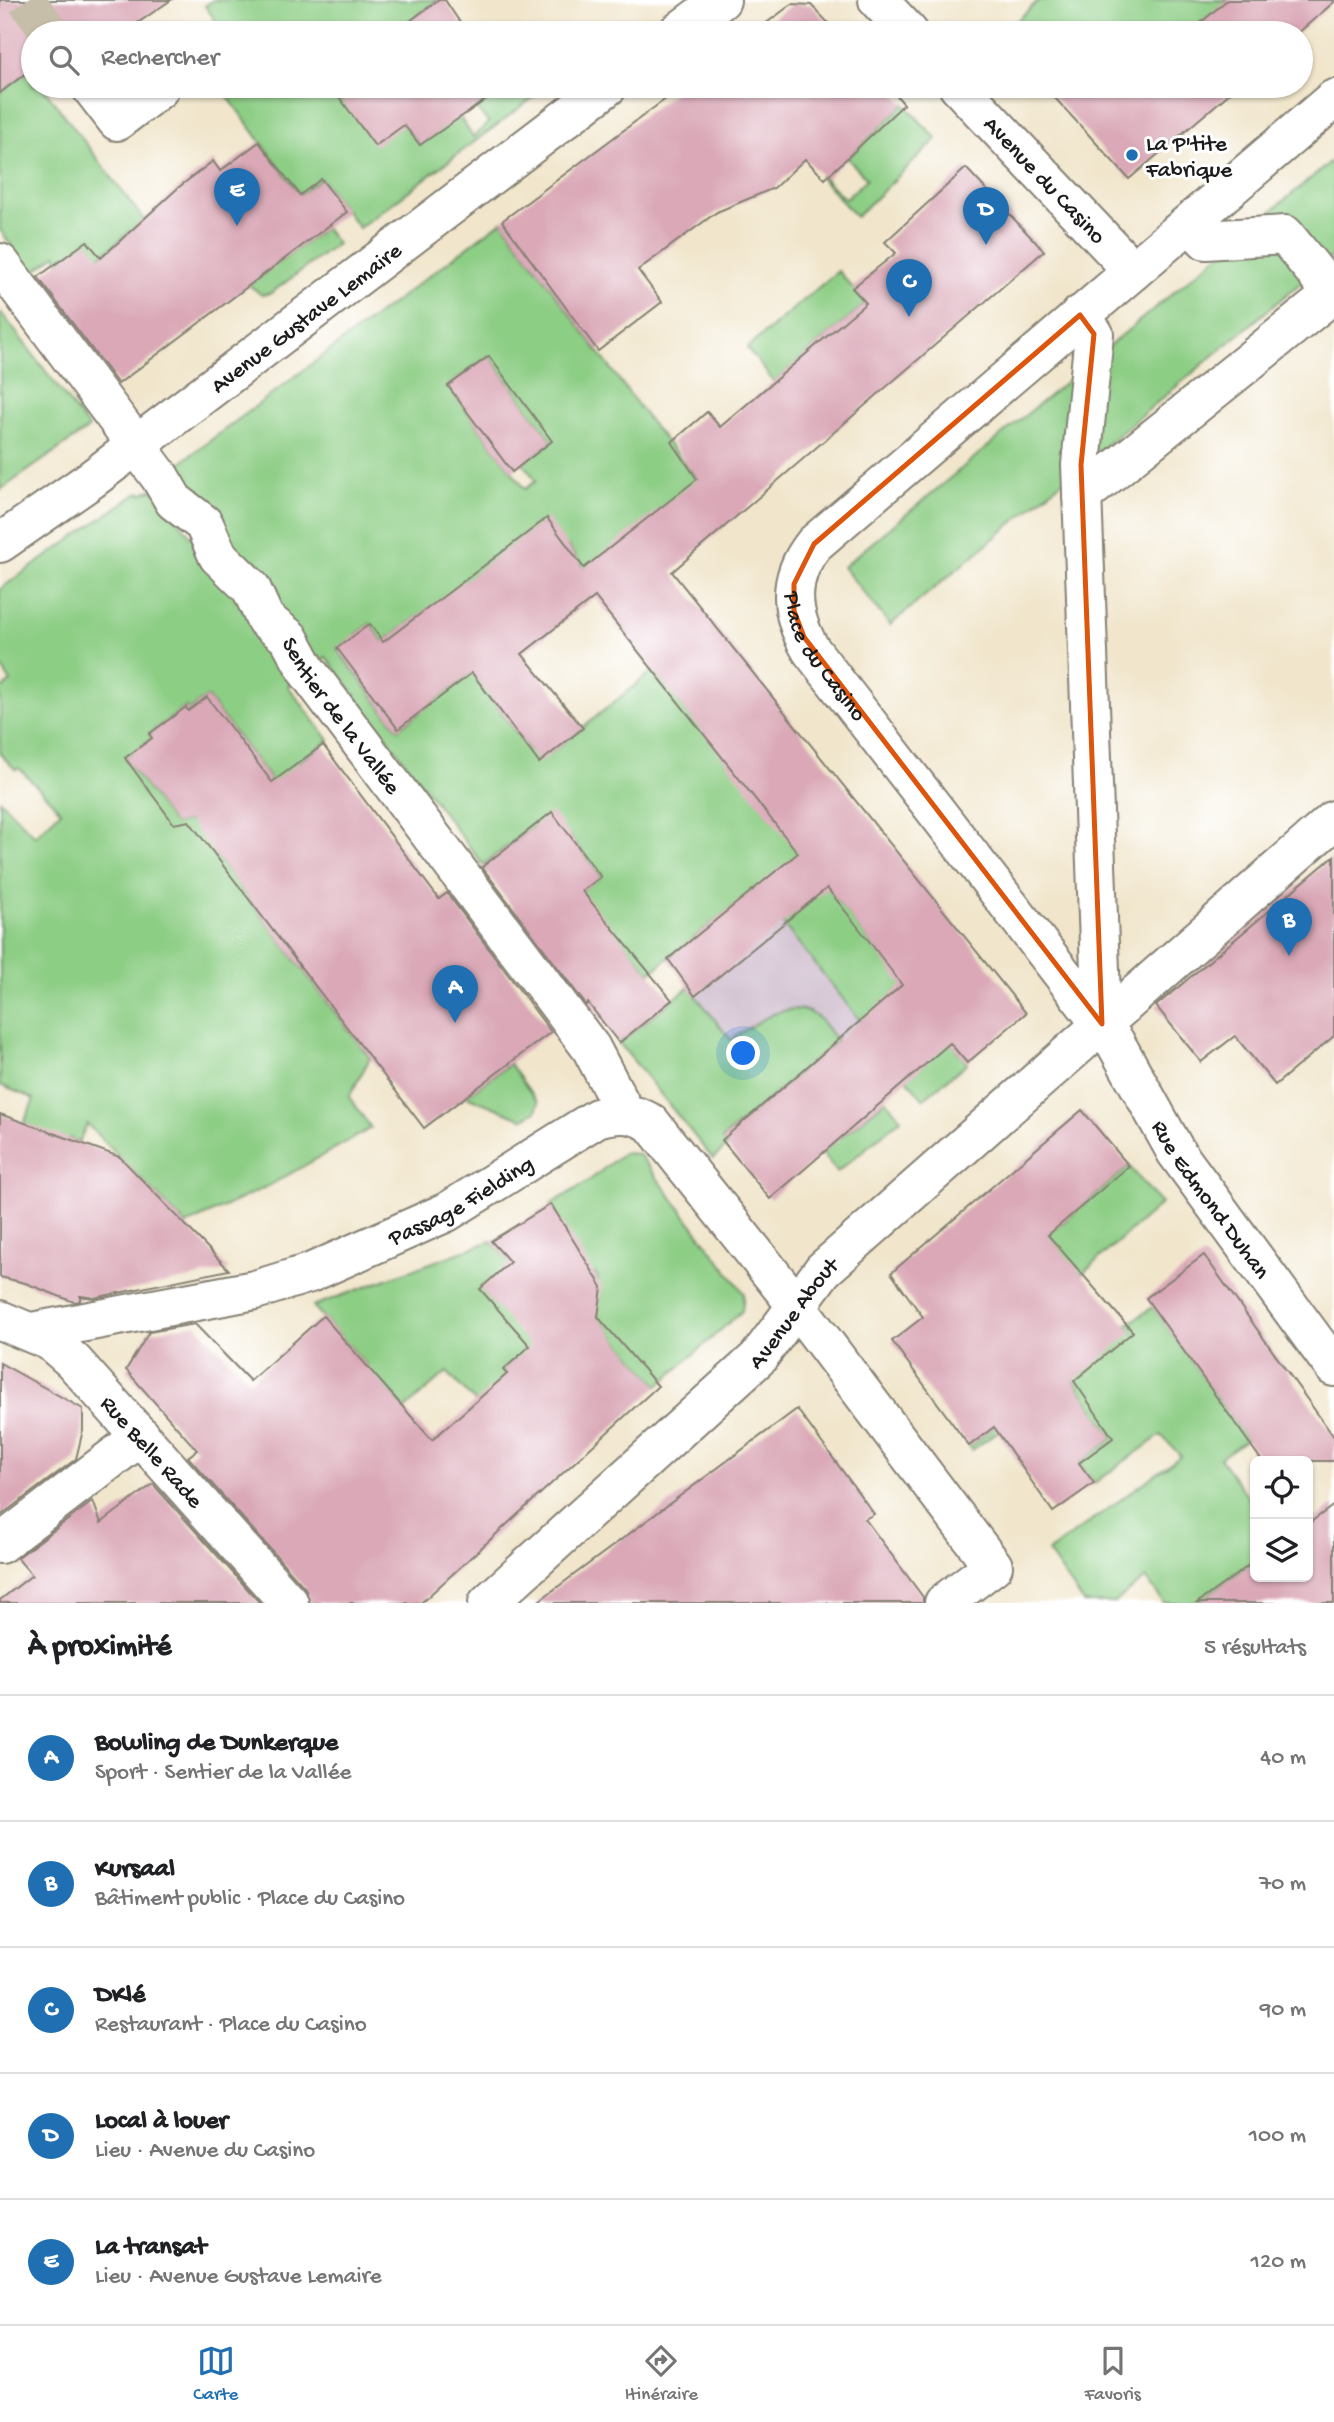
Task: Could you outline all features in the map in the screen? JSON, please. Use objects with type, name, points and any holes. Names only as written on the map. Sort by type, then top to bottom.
[{"type":"street","points":[[693,21],[721,0]]},
{"type":"street","points":[[878,0],[898,21]]},
{"type":"street","points":[[99,98],[117,121],[147,98]]},
{"type":"street","name":"Avenue Gustave Lemaire","points":[[0,543],[135,445],[592,98]]},
{"type":"street","name":"Avenue du Casino","points":[[969,98],[1133,271]]},
{"type":"street","name":"Place du Casino","points":[[1101,1024],[811,650],[799,625],[793,596],[800,565],[814,544],[1334,99]]},
{"type":"street","points":[[1082,481],[1327,286],[1285,235],[1206,240],[1190,223]]},
{"type":"street","name":"Sentier de la Vallée","points":[[0,263],[160,477],[174,501],[204,524],[218,556],[251,588],[265,619],[289,638],[307,671],[591,1048],[625,1113]]},
{"type":"street","points":[[1080,315],[1094,334],[1089,363],[1082,481],[1101,1024]]},
{"type":"street","points":[[1101,1024],[1334,820]]},
{"type":"street","name":"Avenue About","points":[[488,1603],[758,1358],[775,1339],[813,1281],[836,1258],[1101,1024]]},
{"type":"street","name":"Rue Edmond Duhan","points":[[1101,1024],[1125,1058],[1159,1126],[1176,1152],[1334,1367]]},
{"type":"street","points":[[625,1113],[651,1123],[796,1305],[993,1566],[944,1603]]},
{"type":"street","name":"Passage Fielding","points":[[16,1326],[255,1290],[310,1273],[447,1212],[597,1118],[625,1113]]},
{"type":"street","name":"Rue Belle Rade","points":[[16,1326],[50,1341],[73,1361],[289,1603]]},
{"type":"street","points":[[0,1544],[141,1436]]},
{"type":"highlighted area","points":[[1080,315],[1094,334],[1081,465],[1102,1024],[804,637],[794,611],[794,584],[814,544]]},
{"type":"shaded area","points":[[782,925],[860,1021],[837,1041],[819,1019],[779,1012],[731,1040],[695,996]]},
{"type":"green space","points":[[213,0],[438,0],[409,21],[216,21],[205,6]]},
{"type":"green space","points":[[1039,0],[1228,0],[1203,21],[1017,21]]},
{"type":"green space","points":[[21,77],[21,98],[51,98],[144,220],[99,257],[60,261],[56,255],[32,273],[0,230],[0,93]]},
{"type":"green space","points":[[229,98],[340,98],[343,102],[404,125],[420,145],[459,116],[473,137],[489,123],[476,108],[488,98],[533,98],[359,228],[321,179],[300,195]]},
{"type":"green space","points":[[904,104],[937,139],[856,217],[820,177],[842,155],[845,158],[824,178],[845,199],[867,179],[847,158]]},
{"type":"green space","points":[[1334,159],[1334,255],[890,625],[843,567]]},
{"type":"green space","points":[[502,221],[654,427],[699,481],[602,592],[568,546],[522,581],[436,603],[383,642],[370,624],[337,649],[398,729],[483,664],[492,700],[529,750],[542,742],[551,753],[654,670],[967,1063],[923,1099],[755,889],[650,973],[579,893],[601,876],[570,836],[532,827],[483,865],[326,657],[314,666],[178,480],[185,473],[179,464]],"holes":[[[489,356],[552,441],[523,463],[536,481],[525,489],[448,386]]]},
{"type":"green space","points":[[325,228],[337,244],[271,293],[262,295],[249,285]]},
{"type":"green space","points":[[838,271],[866,303],[774,382],[747,348]]},
{"type":"green space","points":[[0,311],[89,428],[0,490]]},
{"type":"green space","points":[[153,489],[302,675],[288,686],[329,740],[298,763],[310,779],[214,853],[370,1058],[349,1097],[371,1128],[270,1185],[186,1225],[87,1124],[79,1142],[69,1138],[66,1147],[24,1123],[34,1099],[0,1085],[0,800],[35,836],[61,811],[19,768],[16,770],[0,754],[0,690],[11,682],[0,665],[0,589],[139,492],[141,494]],"holes":[[[207,697],[270,779],[222,815],[174,824],[125,759],[152,738],[149,734],[186,707],[188,711]]]},
{"type":"green space","points":[[689,987],[731,1040],[771,1015],[794,1009],[816,1016],[837,1041],[722,1139],[727,1146],[713,1159],[619,1043]]},
{"type":"green space","points":[[510,1064],[538,1103],[536,1111],[523,1119],[466,1096]]},
{"type":"green space","points":[[886,1100],[901,1119],[837,1172],[822,1153]]},
{"type":"green space","points":[[623,1153],[639,1154],[744,1293],[742,1311],[658,1386],[598,1318],[596,1274],[590,1274],[551,1204],[590,1180]]},
{"type":"green space","points":[[1129,1166],[1161,1204],[1045,1306],[1132,1332],[1127,1325],[1153,1307],[1247,1439],[1220,1458],[1250,1500],[1250,1565],[1197,1603],[1164,1603],[1146,1578],[1114,1603],[1084,1603],[1048,1552],[1181,1456],[1161,1435],[1094,1483],[1079,1463],[1113,1438],[1072,1378],[972,1450],[969,1446],[1028,1402],[987,1287]]},
{"type":"green space","points":[[491,1241],[510,1262],[539,1355],[513,1361],[503,1370],[511,1379],[479,1406],[447,1372],[405,1409],[391,1394],[304,1423],[367,1366],[313,1306]]},
{"type":"building","points":[[0,0],[171,0],[140,21],[21,21],[21,77],[0,93]]},
{"type":"building","points":[[438,0],[445,0],[459,21],[410,21]]},
{"type":"building","points":[[1227,0],[1334,0],[1312,21],[1203,21]]},
{"type":"building","points":[[792,4],[811,5],[826,21],[769,21]]},
{"type":"building","points":[[340,98],[488,98],[420,145],[404,125],[375,146]]},
{"type":"building","points":[[667,98],[899,98],[904,104],[825,179],[805,159],[774,188],[717,212],[638,270],[662,302],[598,351],[502,221]]},
{"type":"building","name":"La P'tite Fabrique","points":[[1055,98],[1224,98],[1129,179]]},
{"type":"building","points":[[259,142],[300,195],[321,179],[347,212],[118,384],[38,277],[87,241],[101,258],[179,187],[213,161],[220,171]]},
{"type":"building","points":[[966,168],[1044,251],[672,572],[1026,1013],[967,1063],[950,1043],[770,1199],[722,1140],[902,985],[869,941],[827,888],[695,996],[668,959],[798,853],[595,597],[522,654],[583,728],[539,763],[472,673],[398,729],[337,648],[370,624],[383,642],[547,518],[584,568],[697,479],[672,442],[707,412],[720,427],[866,303],[852,288],[896,253],[885,242]]},
{"type":"building","points":[[489,356],[552,441],[512,472],[448,386]]},
{"type":"building","points":[[207,697],[272,782],[323,745],[439,899],[447,893],[551,1032],[424,1128],[189,821],[174,824],[125,758],[152,738],[149,734],[186,707],[188,711]]},
{"type":"building","points":[[552,812],[601,877],[582,891],[672,1000],[619,1043],[588,1003],[586,1005],[482,867]]},
{"type":"building","points":[[1334,856],[1334,1036],[1275,1085],[1235,1036],[1201,1062],[1156,1006]]},
{"type":"building","points":[[1082,1110],[1129,1166],[1048,1235],[1133,1332],[1074,1381],[1113,1438],[1079,1463],[1094,1483],[1053,1512],[994,1427],[969,1446],[892,1341],[923,1317],[891,1273]]},
{"type":"building","points":[[0,1114],[120,1157],[229,1270],[94,1298],[80,1296],[80,1301],[74,1302],[25,1283],[0,1277]]},
{"type":"building","points":[[551,1204],[602,1287],[598,1317],[658,1386],[421,1603],[310,1603],[305,1588],[188,1457],[197,1450],[126,1370],[149,1332],[195,1324],[250,1381],[323,1316],[432,1440],[507,1374],[503,1370],[530,1346],[480,1289],[510,1262],[491,1241]]},
{"type":"building","points":[[1204,1255],[1334,1437],[1334,1461],[1313,1461],[1313,1456],[1258,1456],[1146,1298]]},
{"type":"building","points":[[0,1363],[83,1409],[83,1430],[76,1459],[0,1516]]},
{"type":"building","points":[[797,1409],[874,1514],[865,1519],[923,1597],[923,1603],[536,1603]]},
{"type":"building","points":[[153,1484],[260,1603],[0,1603],[0,1600],[32,1575],[17,1558],[93,1501],[101,1523]]},
{"type":"building","points":[[1334,1505],[1334,1603],[1197,1603],[1250,1565],[1250,1582],[1313,1582],[1313,1520]]},
{"type":"tunnel","points":[[26,0],[42,21]]},
{"type":"place","name":"La P'tite Fabrique","points":[[1132,155]]},
{"type":"place","name":"La transat","points":[[237,226]]},
{"type":"place","name":"Local à louer","points":[[986,245]]},
{"type":"place","name":"DKlé","points":[[909,317]]},
{"type":"place","name":"Kursaal","points":[[1289,956]]},
{"type":"place","name":"Bowling de Dunkerque","points":[[455,1023]]}]
